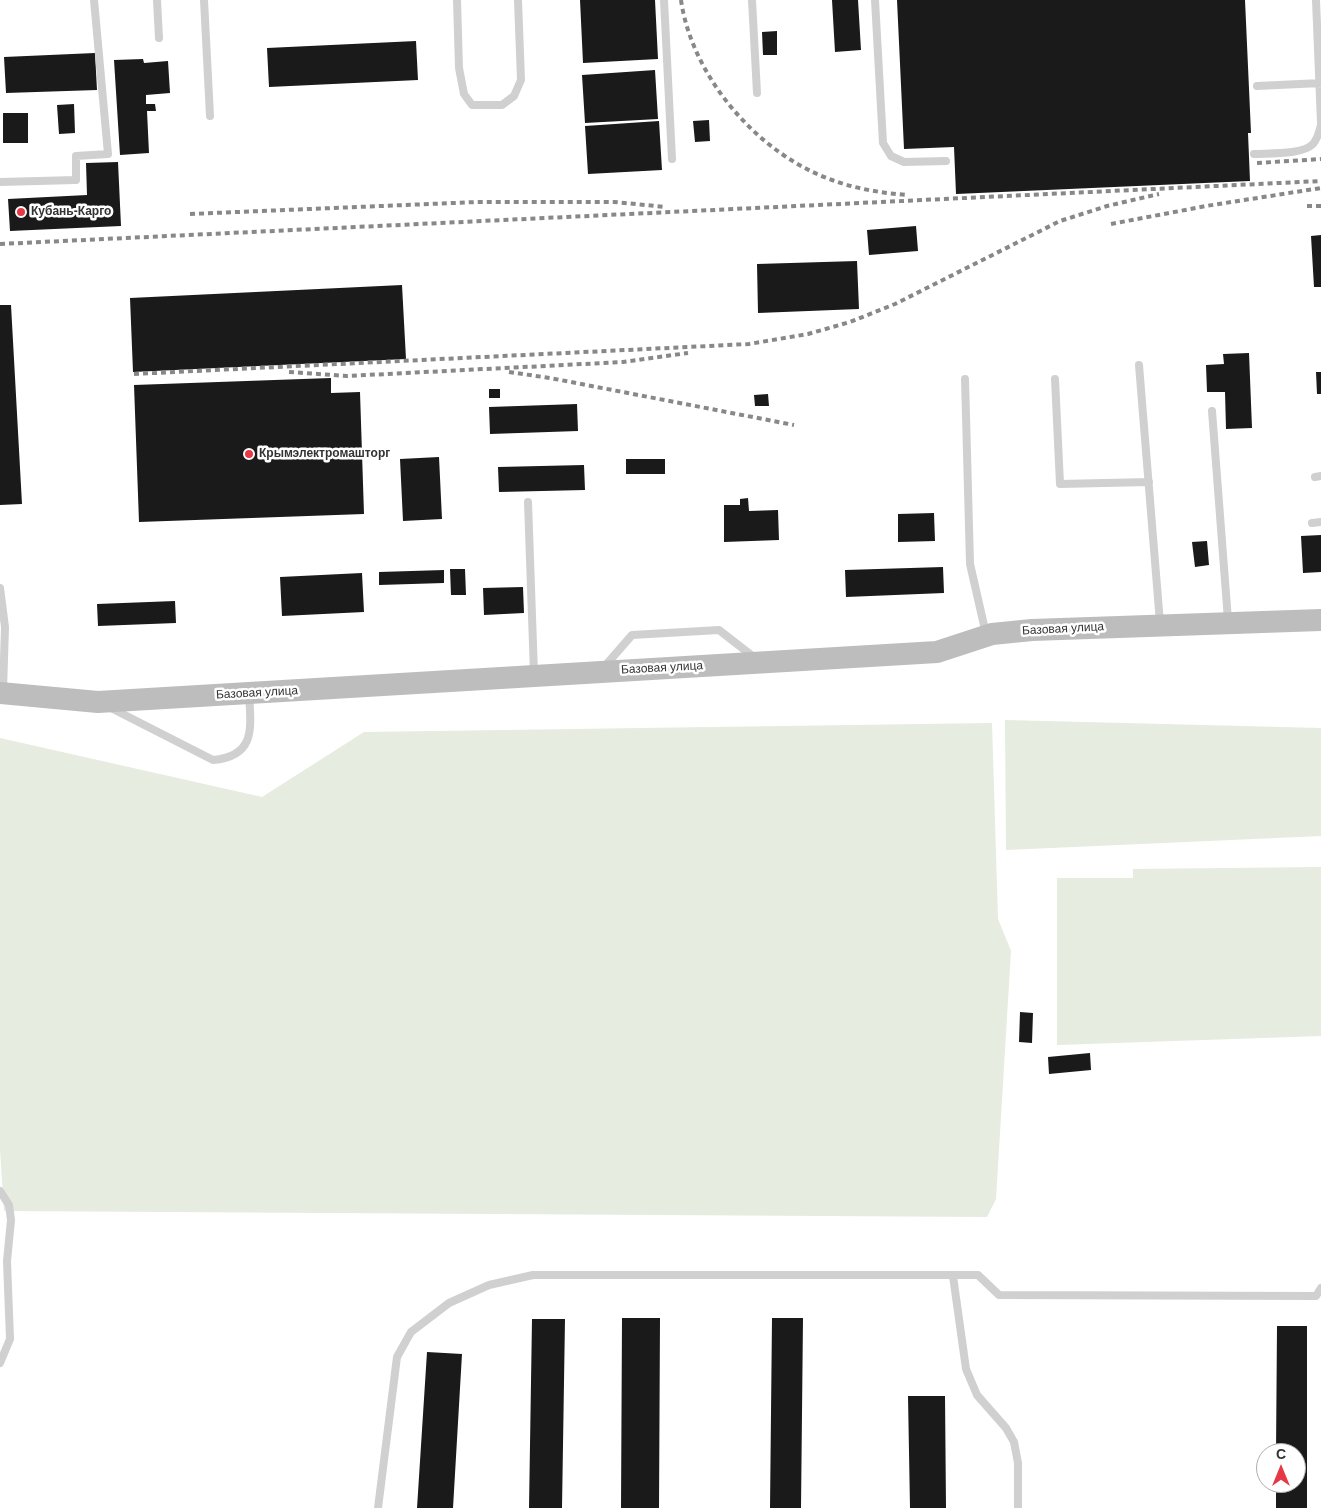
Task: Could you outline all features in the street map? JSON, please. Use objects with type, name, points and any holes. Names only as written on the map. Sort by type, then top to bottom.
[{"type":"street","name":"Базовая улица","points":[[2,693],[98,702],[937,652],[986,636],[1032,630],[1321,620]]},
{"type":"lane","points":[[0,182],[76,180],[76,156],[108,154],[94,0]]},
{"type":"lane","points":[[157,0],[160,38]]},
{"type":"lane","points":[[204,0],[210,116]]},
{"type":"lane","points":[[457,0],[459,68],[464,94],[472,105],[486,106],[502,105],[514,96],[521,80],[518,0]]},
{"type":"lane","points":[[664,0],[672,159]]},
{"type":"lane","points":[[752,0],[757,93]]},
{"type":"lane","points":[[875,0],[883,142],[891,156],[904,162],[946,161]]},
{"type":"lane","points":[[1254,154],[1300,151],[1312,145],[1317,138],[1321,124],[1316,0]]},
{"type":"lane","points":[[1258,86],[1320,83]]},
{"type":"lane","points":[[1139,365],[1160,625]]},
{"type":"lane","points":[[965,379],[970,564],[986,636]]},
{"type":"lane","points":[[1055,379],[1060,484],[1149,482]]},
{"type":"lane","points":[[1212,412],[1228,622]]},
{"type":"lane","points":[[528,502],[534,675]]},
{"type":"lane","points":[[1312,523],[1321,522]]},
{"type":"lane","points":[[0,588],[5,627],[2,693]]},
{"type":"lane","points":[[600,672],[632,635],[719,630],[760,662]]},
{"type":"lane","points":[[98,702],[213,760],[228,759],[243,750],[251,727],[249,693]]},
{"type":"lane","points":[[0,1191],[9,1205],[10,1220],[7,1261],[10,1339],[0,1363]]},
{"type":"lane","points":[[378,1508],[397,1358],[411,1332],[449,1303],[489,1285],[533,1275],[978,1275],[999,1295],[1316,1296],[1321,1288]]},
{"type":"lane","points":[[953,1276],[966,1369],[977,1395],[1006,1428],[1014,1442],[1018,1463],[1018,1508]]},
{"type":"shaded area","points":[[1005,720],[1321,728],[1321,836],[1006,850]]},
{"type":"shaded area","points":[[992,723],[998,919],[1011,951],[996,1199],[987,1217],[4,1211],[0,1150],[0,738],[262,797],[364,732]]},
{"type":"shaded area","points":[[1321,867],[1321,1036],[1057,1045],[1057,878],[1133,878],[1133,869]]},
{"type":"building","points":[[580,0],[655,0],[658,59],[583,63]]},
{"type":"building","points":[[832,0],[858,0],[861,50],[835,52]]},
{"type":"building","points":[[897,0],[1245,0],[1251,133],[1248,133],[1250,181],[956,194],[954,147],[904,149]]},
{"type":"building","points":[[777,31],[777,55],[763,55],[762,32]]},
{"type":"building","points":[[416,41],[418,80],[269,87],[267,48]]},
{"type":"building","points":[[95,53],[97,90],[6,93],[4,57]]},
{"type":"building","points":[[143,59],[144,63],[168,61],[170,93],[146,95],[146,104],[155,104],[156,111],[147,111],[149,153],[120,155],[114,60]]},
{"type":"building","points":[[655,70],[658,119],[585,123],[582,75]]},
{"type":"building","points":[[74,104],[75,133],[59,134],[57,105]]},
{"type":"building","points":[[3,113],[28,113],[28,143],[3,143]]},
{"type":"building","points":[[709,120],[710,141],[695,142],[693,121]]},
{"type":"building","points":[[659,121],[662,170],[588,174],[585,126]]},
{"type":"building","points":[[118,162],[121,226],[10,231],[8,199],[87,195],[86,163]]},
{"type":"building","points":[[916,226],[918,251],[869,255],[867,230]]},
{"type":"building","points":[[1321,235],[1321,287],[1314,287],[1311,236]]},
{"type":"building","points":[[857,261],[859,309],[758,313],[757,264]]},
{"type":"building","points":[[402,285],[406,359],[133,372],[130,298]]},
{"type":"building","points":[[0,305],[11,305],[22,504],[0,505]]},
{"type":"building","points":[[1249,353],[1252,428],[1226,429],[1225,392],[1207,392],[1206,365],[1224,364],[1223,354]]},
{"type":"building","points":[[1316,372],[1321,372],[1321,394],[1317,394]]},
{"type":"building","name":"Крымэлектромашторг","points":[[331,378],[331,393],[360,392],[364,514],[139,522],[134,385]]},
{"type":"building","points":[[489,389],[500,389],[500,398],[489,398]]},
{"type":"building","points":[[768,394],[769,406],[755,406],[754,395]]},
{"type":"building","points":[[577,404],[578,431],[490,434],[489,407]]},
{"type":"building","points":[[439,457],[442,519],[403,521],[400,459]]},
{"type":"building","points":[[626,459],[665,459],[665,474],[626,474]]},
{"type":"building","points":[[584,465],[585,490],[499,492],[498,467]]},
{"type":"building","points":[[748,498],[749,511],[778,510],[779,540],[724,542],[724,505],[740,505],[740,499]]},
{"type":"building","points":[[934,513],[935,541],[898,542],[898,514]]},
{"type":"building","points":[[1321,535],[1321,572],[1303,573],[1301,536]]},
{"type":"building","points":[[1207,541],[1209,565],[1195,567],[1192,542]]},
{"type":"building","points":[[943,567],[944,593],[846,597],[845,570]]},
{"type":"building","points":[[450,569],[465,569],[466,595],[451,595]]},
{"type":"building","points":[[444,570],[444,583],[379,585],[379,572]]},
{"type":"building","points":[[362,573],[364,612],[282,616],[280,577]]},
{"type":"building","points":[[523,587],[524,613],[484,615],[483,588]]},
{"type":"building","points":[[175,601],[176,623],[98,626],[97,604]]},
{"type":"building","points":[[1020,1012],[1033,1013],[1032,1043],[1019,1042]]},
{"type":"building","points":[[1090,1053],[1091,1070],[1049,1074],[1048,1057]]},
{"type":"building","points":[[622,1318],[660,1318],[659,1508],[621,1508]]},
{"type":"building","points":[[772,1318],[803,1318],[801,1508],[770,1508]]},
{"type":"building","points":[[532,1319],[565,1319],[562,1508],[529,1508]]},
{"type":"building","points":[[1277,1326],[1307,1326],[1307,1508],[1276,1508],[1276,1493],[1306,1493],[1306,1443],[1276,1443]]},
{"type":"building","points":[[427,1352],[462,1354],[453,1508],[417,1508]]},
{"type":"building","points":[[908,1396],[945,1396],[946,1508],[910,1508]]},
{"type":"railway","points":[[681,0],[688,29],[699,57],[714,84],[733,109],[755,132],[779,152],[805,168],[832,180],[869,190],[907,195]]},
{"type":"railway","points":[[1257,163],[1321,159]]},
{"type":"railway","points":[[0,244],[1321,181]]},
{"type":"railway","points":[[1111,224],[1206,206],[1321,188]]},
{"type":"railway","points":[[134,374],[749,344],[808,334],[850,322],[895,304],[1060,221],[1107,206],[1159,194]]},
{"type":"railway","points":[[190,214],[477,202],[614,202],[666,207]]},
{"type":"railway","points":[[1307,206],[1321,206]]},
{"type":"railway","points":[[289,372],[347,376],[623,362],[688,353]]},
{"type":"railway","points":[[509,372],[550,378],[794,425]]},
{"type":"place","name":"Кубань-Карго","points":[[21,212]]},
{"type":"place","name":"Крымэлектромашторг","points":[[249,454]]}]
